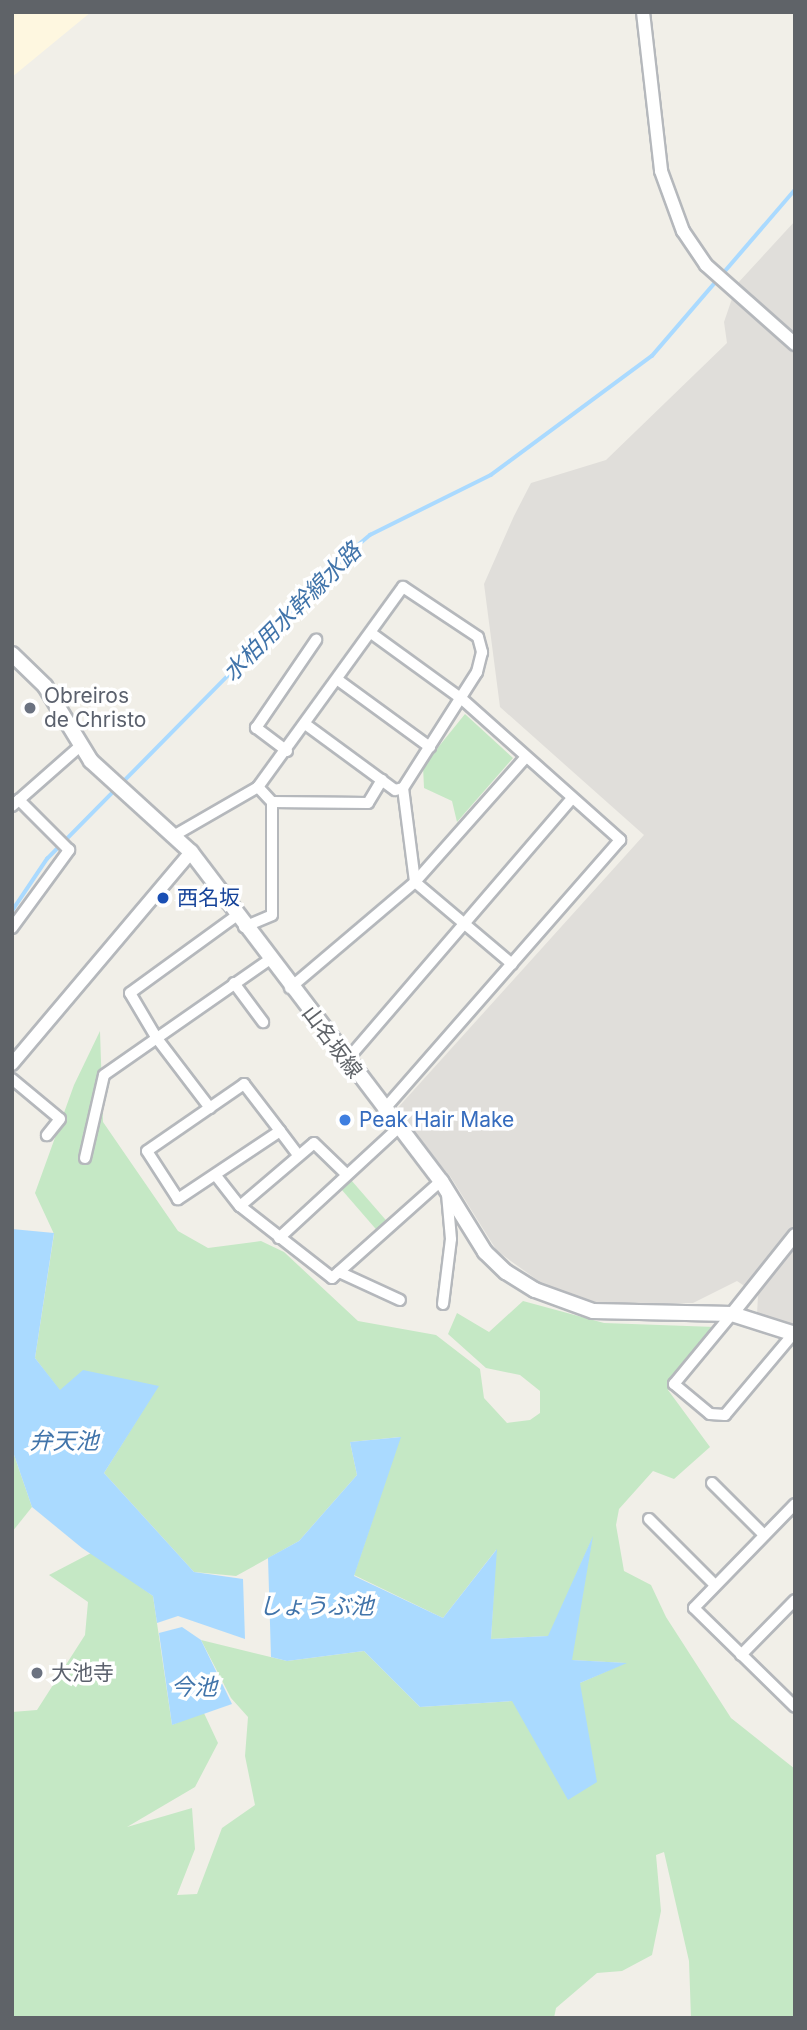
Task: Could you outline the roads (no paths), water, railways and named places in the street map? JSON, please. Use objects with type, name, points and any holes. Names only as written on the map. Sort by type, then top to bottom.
[{"type":"main road","name":"山名坂線","points":[[12,654],[50,692],[79,747],[191,852],[345,1061],[444,1184],[485,1252],[506,1272],[554,1299],[614,1314],[732,1314],[794,1334]]},
{"type":"street","points":[[643,12],[661,172],[683,231],[719,277],[795,344]]},
{"type":"street","points":[[175,835],[258,787],[287,751],[404,587],[478,637],[482,652],[477,672],[462,699],[403,788],[415,883],[462,925],[512,964]]},
{"type":"street","points":[[371,633],[462,699],[620,840],[384,1110]]},
{"type":"street","points":[[287,751],[257,728],[316,640]]},
{"type":"street","points":[[338,680],[430,747]]},
{"type":"street","points":[[305,724],[395,790],[403,788]]},
{"type":"street","points":[[12,928],[69,850],[15,803],[79,747]]},
{"type":"street","points":[[290,988],[415,883],[525,758]]},
{"type":"street","points":[[272,802],[368,803],[382,780]]},
{"type":"street","points":[[210,1108],[156,1037],[130,993],[240,922],[272,915],[272,802],[258,787]]},
{"type":"street","points":[[345,1061],[572,799]]},
{"type":"street","points":[[12,1064],[191,852]]},
{"type":"street","points":[[85,1158],[104,1074],[269,960]]},
{"type":"street","points":[[234,983],[263,1022]]},
{"type":"street","points":[[12,1079],[60,1119],[47,1135]]},
{"type":"street","points":[[280,1131],[217,1177],[178,1199],[147,1151],[244,1084],[280,1131],[299,1156]]},
{"type":"street","points":[[279,1238],[345,1173],[398,1128]]},
{"type":"street","points":[[240,1206],[314,1143],[345,1173]]},
{"type":"street","points":[[217,1177],[240,1206],[332,1278],[444,1184]]},
{"type":"street","points":[[443,1304],[451,1239],[444,1184]]},
{"type":"street","points":[[794,1334],[726,1415],[710,1414],[674,1384],[795,1234]]},
{"type":"street","points":[[339,1272],[400,1300]]},
{"type":"street","points":[[712,1483],[764,1535]]},
{"type":"street","points":[[793,1701],[694,1608],[795,1504]]},
{"type":"street","points":[[649,1519],[715,1585]]},
{"type":"street","points":[[741,1655],[795,1600]]},
{"type":"water","name":"弁天池","points":[[12,1229],[54,1233],[35,1358],[60,1390],[83,1370],[159,1386],[104,1473],[194,1572],[243,1579],[245,1639],[178,1616],[157,1623],[153,1596],[82,1548],[32,1507],[12,1449]]},
{"type":"water","name":"しょうぶ池","points":[[401,1437],[354,1576],[443,1618],[497,1549],[491,1639],[548,1636],[593,1536],[572,1660],[627,1663],[580,1683],[597,1782],[568,1800],[512,1701],[420,1707],[364,1651],[287,1661],[271,1657],[268,1558],[299,1541],[357,1475],[350,1442]]},
{"type":"water","name":"今池","points":[[182,1627],[201,1640],[232,1704],[172,1725],[159,1633]]},
{"type":"waterway","name":"水柏用水幹線水路","points":[[123,782],[351,551],[370,535],[491,475],[652,356],[795,190]]},
{"type":"waterway","name":"水柏用水幹線水路","points":[[12,911],[47,859],[117,788]]},
{"type":"place","name":"Obreiros de Christo","points":[[30,708]]},
{"type":"place","name":"西名坂","points":[[163,898]]},
{"type":"place","name":"Peak Hair Make","points":[[345,1120]]},
{"type":"place","name":"大池寺","points":[[37,1673]]}]
